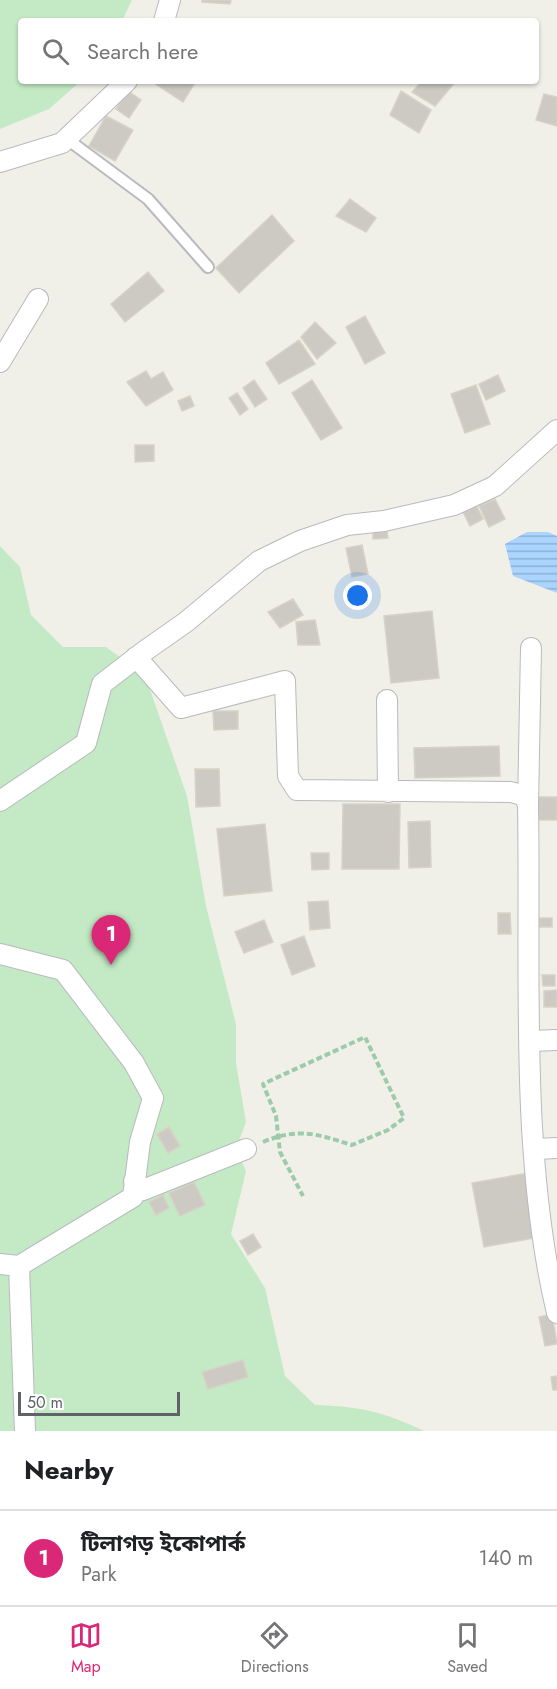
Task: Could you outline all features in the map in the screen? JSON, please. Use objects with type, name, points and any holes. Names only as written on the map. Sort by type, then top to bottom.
[{"type":"street","points":[[165,18],[170,0]]},
{"type":"street","points":[[0,162],[62,143],[124,84]]},
{"type":"street","points":[[0,362],[38,299]]},
{"type":"street","points":[[0,801],[86,743],[102,684],[186,622],[259,561],[300,541],[347,525],[384,521],[454,505],[495,486],[557,430]]},
{"type":"street","points":[[531,648],[528,806],[535,1149],[539,1211],[557,1313]]},
{"type":"street","points":[[136,657],[182,708],[285,681],[288,776],[297,790],[511,792],[525,796],[528,806]]},
{"type":"street","points":[[387,700],[388,792]]},
{"type":"street","points":[[0,954],[63,970],[134,1062],[153,1098],[140,1142],[132,1197],[10,1265],[25,1431]]},
{"type":"street","points":[[531,1041],[557,1040]]},
{"type":"street","points":[[535,1149],[557,1148]]},
{"type":"street","points":[[134,1181],[143,1190],[246,1149]]},
{"type":"lane","points":[[67,139],[148,199],[208,267]]},
{"type":"path","points":[[277,1136],[310,1132],[352,1146],[388,1130],[404,1118],[365,1037],[263,1084],[276,1116],[277,1136],[280,1152],[303,1196]]},
{"type":"green space","points":[[0,0],[132,0],[123,18],[18,18],[18,84],[78,84],[49,109],[0,129]]},
{"type":"green space","points":[[0,546],[20,567],[31,615],[63,647],[106,647],[145,675],[187,796],[206,906],[236,1024],[236,1063],[246,1122],[236,1149],[246,1171],[231,1234],[265,1288],[285,1376],[315,1405],[371,1411],[424,1431],[0,1431]]},
{"type":"water","points":[[527,532],[548,532],[557,536],[557,593],[513,576],[505,544]]},
{"type":"building","points":[[202,0],[231,0],[230,4],[202,2]]},
{"type":"building","points":[[156,84],[194,84],[183,102]]},
{"type":"building","points":[[419,84],[453,84],[435,106],[412,92]]},
{"type":"building","points":[[128,91],[141,100],[129,118],[116,109]]},
{"type":"building","points":[[401,91],[431,110],[419,133],[390,115]]},
{"type":"building","points":[[544,94],[557,97],[557,126],[536,120]]},
{"type":"building","points":[[106,116],[133,130],[115,161],[89,146]]},
{"type":"building","points":[[350,199],[376,218],[366,232],[336,216]]},
{"type":"building","points":[[272,215],[294,241],[239,293],[216,268]]},
{"type":"building","points":[[148,272],[164,291],[125,322],[111,304]]},
{"type":"building","points":[[365,316],[385,353],[365,364],[346,327]]},
{"type":"building","points":[[315,322],[336,343],[317,359],[301,337]]},
{"type":"building","points":[[299,340],[315,364],[279,384],[266,363]]},
{"type":"building","points":[[146,371],[151,379],[163,372],[173,390],[146,406],[127,382]]},
{"type":"building","points":[[498,375],[505,391],[486,400],[479,384]]},
{"type":"building","points":[[254,380],[267,399],[255,407],[243,388]]},
{"type":"building","points":[[312,380],[342,428],[321,440],[292,393]]},
{"type":"building","points":[[476,385],[490,424],[465,433],[451,394]]},
{"type":"building","points":[[237,393],[248,409],[240,415],[229,398]]},
{"type":"building","points":[[190,396],[194,406],[182,411],[178,401]]},
{"type":"building","points":[[135,445],[154,445],[154,461],[135,462]]},
{"type":"building","points":[[495,499],[505,519],[489,527],[479,506]]},
{"type":"building","points":[[475,503],[483,519],[470,526],[462,510]]},
{"type":"building","points":[[373,532],[387,532],[388,538],[373,539]]},
{"type":"building","points":[[362,545],[368,574],[352,577],[346,548]]},
{"type":"building","points":[[293,599],[303,615],[280,628],[268,612]]},
{"type":"building","points":[[432,611],[439,678],[391,683],[384,616]]},
{"type":"building","points":[[315,620],[320,645],[298,645],[296,622]]},
{"type":"building","points":[[213,711],[238,711],[238,729],[214,730]]},
{"type":"building","points":[[499,746],[500,776],[415,778],[414,748]]},
{"type":"building","points":[[195,769],[219,769],[220,806],[196,807]]},
{"type":"building","points":[[538,797],[557,797],[557,820],[539,820]]},
{"type":"building","points":[[343,804],[400,804],[399,869],[342,869]]},
{"type":"building","points":[[430,821],[431,867],[409,868],[408,822]]},
{"type":"building","points":[[265,824],[272,891],[224,896],[217,829]]},
{"type":"building","points":[[311,853],[329,853],[329,869],[312,870]]},
{"type":"building","points":[[328,901],[330,928],[310,930],[308,902]]},
{"type":"building","points":[[498,913],[510,913],[511,934],[498,934]]},
{"type":"building","points":[[537,918],[552,918],[552,927],[537,927]]},
{"type":"building","points":[[264,920],[273,942],[244,953],[235,932]]},
{"type":"building","points":[[304,936],[315,966],[292,975],[281,945]]},
{"type":"building","points":[[542,975],[555,975],[555,986],[543,986]]},
{"type":"building","points":[[557,990],[557,1007],[544,1007],[544,991]]},
{"type":"building","points":[[169,1127],[180,1146],[168,1153],[157,1134]]},
{"type":"building","points":[[528,1173],[540,1237],[484,1247],[472,1183]]},
{"type":"building","points":[[194,1182],[205,1205],[180,1216],[169,1193]]},
{"type":"building","points":[[163,1195],[169,1208],[156,1215],[149,1202]]},
{"type":"building","points":[[253,1234],[261,1247],[248,1255],[240,1241]]},
{"type":"building","points":[[552,1314],[557,1344],[545,1346],[539,1317]]},
{"type":"building","points":[[243,1360],[248,1377],[208,1389],[202,1372]]},
{"type":"building","points":[[557,1376],[557,1390],[553,1390],[551,1377]]},
{"type":"place","name":"টিলাগড় ইকোপার্ক","points":[[111,965]]}]
